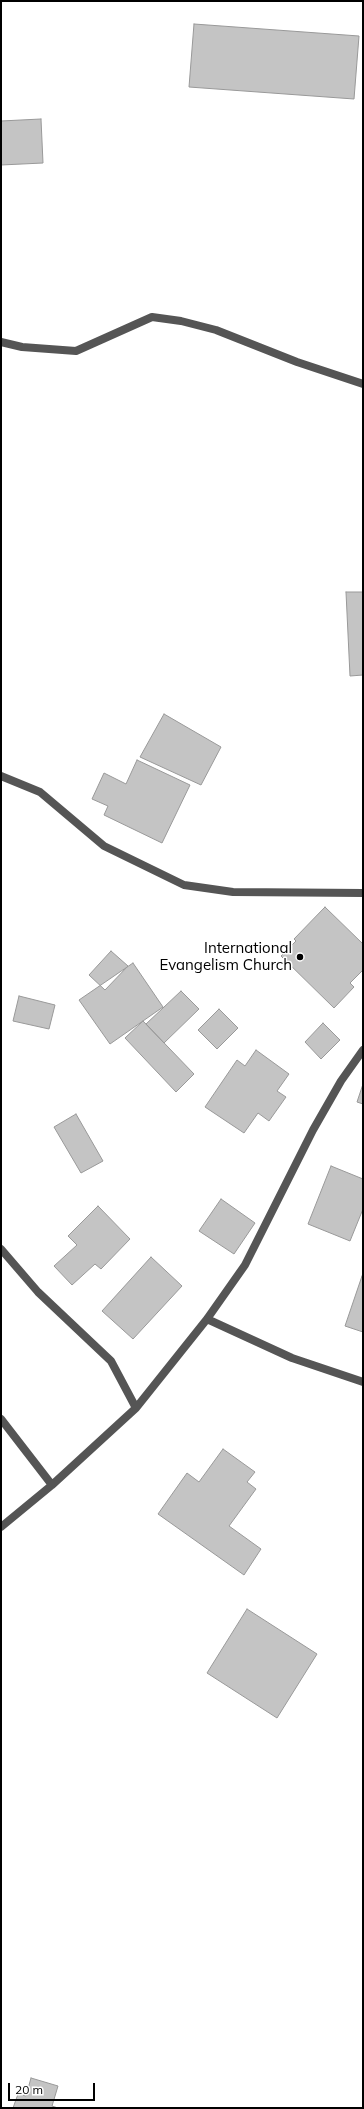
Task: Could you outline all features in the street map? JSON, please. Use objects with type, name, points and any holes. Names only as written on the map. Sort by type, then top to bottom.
[{"type":"street","points":[[1,342],[22,347],[76,351],[152,317],[181,321],[216,330],[297,362],[363,384]]},
{"type":"street","points":[[1,776],[40,792],[104,846],[184,885],[233,892],[363,893]]},
{"type":"street","points":[[1,1527],[52,1486],[136,1408],[207,1319],[245,1265],[313,1130],[341,1081],[363,1050]]},
{"type":"street","points":[[1,1249],[38,1292],[111,1360],[136,1408]]},
{"type":"street","points":[[207,1319],[292,1358],[363,1382]]},
{"type":"street","points":[[1,1419],[52,1486]]},
{"type":"building","points":[[194,24],[359,36],[354,99],[189,87]]},
{"type":"building","points":[[41,119],[43,163],[1,165],[1,121]]},
{"type":"building","points":[[346,592],[363,592],[363,675],[350,676]]},
{"type":"building","points":[[164,714],[221,747],[201,785],[140,757]]},
{"type":"building","points":[[137,760],[190,785],[162,843],[104,815],[108,806],[92,799],[104,773],[126,784]]},
{"type":"building","points":[[325,907],[363,944],[363,970],[350,983],[354,987],[334,1008],[281,956],[296,941],[294,939]]},
{"type":"building","points":[[111,951],[128,966],[105,990],[89,975]]},
{"type":"building","points":[[133,963],[163,1007],[110,1044],[79,1000]]},
{"type":"building","points":[[181,991],[199,1009],[164,1043],[146,1024]]},
{"type":"building","points":[[19,996],[55,1005],[49,1029],[13,1021]]},
{"type":"building","points":[[219,1009],[238,1028],[217,1049],[198,1030]]},
{"type":"building","points":[[143,1021],[194,1074],[176,1092],[125,1038]]},
{"type":"building","points":[[323,1023],[340,1040],[321,1059],[305,1042]]},
{"type":"building","points":[[256,1050],[289,1074],[277,1091],[286,1097],[269,1121],[258,1113],[244,1133],[205,1107],[237,1060],[245,1066]]},
{"type":"building","points":[[363,1084],[363,1104],[357,1102]]},
{"type":"building","points":[[76,1114],[103,1161],[81,1173],[54,1127]]},
{"type":"building","points":[[331,1166],[363,1179],[363,1209],[350,1241],[308,1224]]},
{"type":"building","points":[[221,1199],[255,1223],[234,1254],[199,1231]]},
{"type":"building","points":[[98,1206],[130,1239],[101,1269],[95,1264],[72,1285],[54,1266],[77,1245],[68,1236]]},
{"type":"building","points":[[151,1257],[182,1286],[133,1339],[102,1311]]},
{"type":"building","points":[[363,1276],[363,1332],[345,1326]]},
{"type":"building","points":[[223,1449],[255,1472],[247,1482],[256,1489],[229,1526],[261,1549],[244,1575],[158,1514],[187,1473],[199,1482]]},
{"type":"building","points":[[247,1609],[317,1654],[277,1718],[207,1673]]},
{"type":"building","points":[[31,2078],[58,2086],[52,2106],[58,2108],[13,2108],[18,2094],[26,2096]]},
{"type":"place","name":"International Evangelism Church","points":[[300,957]]}]
